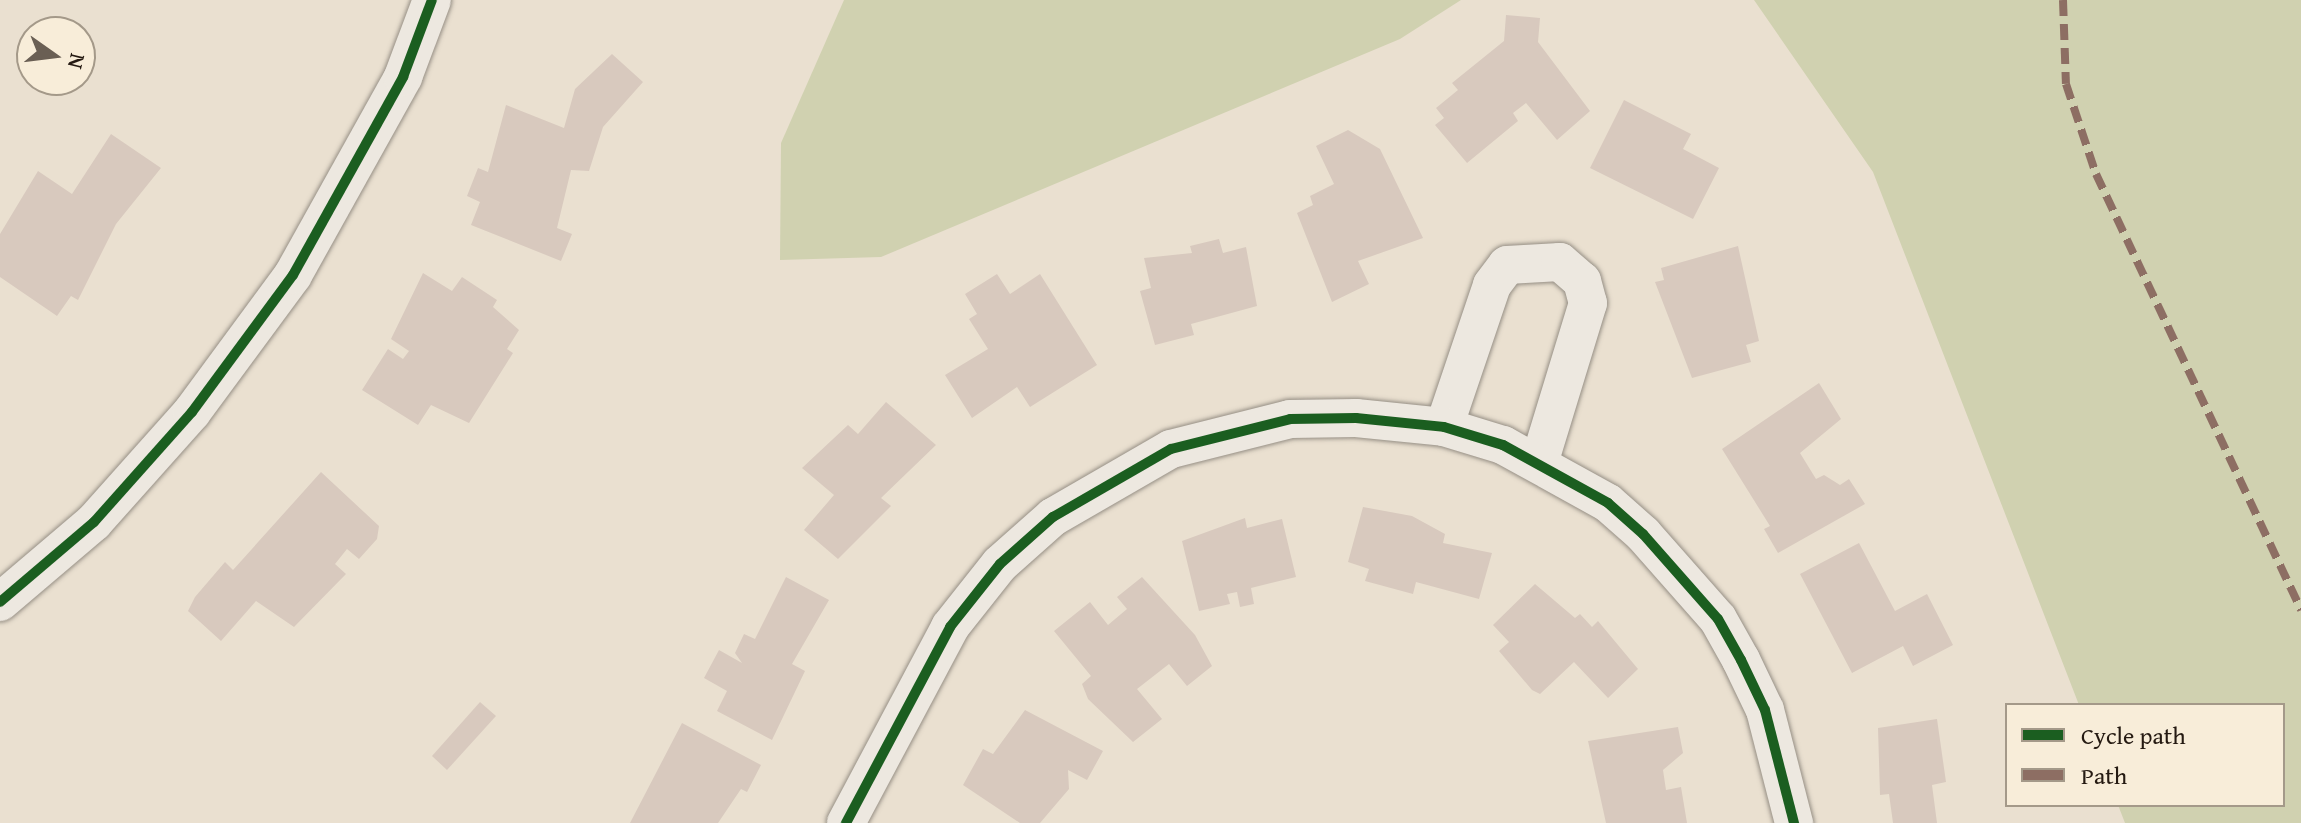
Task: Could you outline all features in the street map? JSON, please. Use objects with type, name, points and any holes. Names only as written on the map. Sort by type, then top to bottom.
[{"type":"street","points":[[0,602],[94,522],[192,412],[293,275],[403,77],[432,0]]},
{"type":"street","points":[[1444,427],[1492,285],[1507,265],[1560,262],[1582,281],[1588,303],[1539,463]]},
{"type":"street","points":[[846,823],[950,627],[1000,564],[1053,517],[1171,449],[1233,429],[1303,419],[1444,427],[1539,463],[1608,503],[1718,619],[1765,710],[1794,823]]},
{"type":"green space","points":[[844,0],[1461,0],[1400,39],[881,257],[780,260],[781,143]]},
{"type":"green space","points":[[1754,0],[2301,0],[2301,823],[2125,823],[2119,807],[2285,807],[2285,703],[2078,703],[1873,172]]},
{"type":"building","points":[[1506,15],[1540,18],[1538,42],[1590,111],[1557,140],[1526,103],[1513,113],[1518,121],[1467,163],[1435,125],[1444,118],[1436,108],[1458,90],[1452,83],[1504,41]]},
{"type":"building","points":[[612,54],[643,82],[603,127],[589,171],[571,170],[557,228],[572,234],[561,261],[471,225],[480,202],[467,196],[478,168],[488,172],[506,105],[564,128],[575,89]]},
{"type":"building","points":[[1624,100],[1691,134],[1683,149],[1719,168],[1693,219],[1590,168]]},
{"type":"building","points":[[1348,130],[1380,149],[1423,238],[1358,261],[1369,284],[1332,302],[1297,213],[1313,205],[1310,196],[1334,184],[1316,146]]},
{"type":"building","points":[[111,134],[161,168],[116,224],[78,300],[71,296],[57,316],[0,277],[0,234],[38,171],[72,194]]},
{"type":"building","points":[[1219,239],[1223,253],[1246,247],[1257,306],[1191,324],[1194,335],[1155,345],[1140,291],[1151,288],[1144,258],[1192,253],[1190,246]]},
{"type":"building","points":[[1738,246],[1759,341],[1746,345],[1751,362],[1692,378],[1655,282],[1664,280],[1661,268]]},
{"type":"building","points":[[423,273],[452,291],[462,277],[497,300],[493,307],[519,330],[507,349],[513,353],[469,423],[431,405],[418,425],[362,390],[388,349],[403,359],[409,351],[391,339]]},
{"type":"building","points":[[997,274],[1010,294],[1040,274],[1097,365],[1030,407],[1017,387],[972,418],[945,375],[988,349],[969,319],[977,314],[965,294]]},
{"type":"building","points":[[1819,383],[1841,419],[1800,453],[1816,479],[1824,475],[1840,485],[1849,479],[1865,504],[1778,553],[1764,529],[1770,526],[1722,449]]},
{"type":"building","points":[[886,402],[936,445],[881,498],[891,506],[838,559],[804,530],[834,495],[802,468],[848,425],[858,434]]},
{"type":"building","points":[[321,472],[379,526],[377,539],[359,559],[347,549],[335,564],[346,574],[294,627],[256,601],[221,641],[188,611],[195,597],[225,562],[233,570]]},
{"type":"building","points":[[1363,507],[1412,516],[1445,534],[1443,543],[1492,553],[1479,599],[1416,582],[1413,594],[1365,581],[1369,569],[1348,562]]},
{"type":"building","points":[[1245,518],[1247,528],[1282,519],[1296,577],[1251,588],[1254,604],[1240,607],[1237,592],[1227,594],[1230,604],[1199,611],[1182,541]]},
{"type":"building","points":[[1859,543],[1895,611],[1927,594],[1953,645],[1913,666],[1903,646],[1852,673],[1800,574]]},
{"type":"building","points":[[786,577],[829,600],[792,664],[805,671],[772,740],[717,711],[727,691],[704,678],[719,650],[742,663],[735,653],[744,634],[755,639]]},
{"type":"building","points":[[1142,577],[1195,635],[1212,666],[1187,686],[1169,664],[1137,689],[1162,719],[1133,742],[1088,699],[1082,684],[1091,676],[1054,631],[1090,602],[1108,625],[1127,609],[1117,597]]},
{"type":"building","points":[[1535,584],[1575,618],[1580,614],[1592,627],[1598,621],[1638,669],[1608,698],[1574,662],[1540,694],[1532,690],[1499,651],[1509,642],[1493,625]]},
{"type":"building","points":[[480,702],[496,716],[447,770],[432,756]]},
{"type":"building","points":[[1025,710],[1103,751],[1087,780],[1068,770],[1069,789],[1040,823],[1020,823],[963,785],[983,749],[993,754]]},
{"type":"building","points":[[1937,719],[1946,782],[1932,785],[1937,823],[1893,823],[1889,794],[1880,795],[1878,728]]},
{"type":"building","points":[[682,723],[761,765],[747,792],[741,789],[718,823],[630,823]]},
{"type":"building","points":[[1678,727],[1683,753],[1663,770],[1666,790],[1681,787],[1687,823],[1606,823],[1588,741]]},
{"type":"marked path","points":[[2063,0],[2066,84],[2096,174],[2301,610]]},
{"type":"cycle path","points":[[0,602],[94,522],[192,412],[293,275],[403,77],[432,0]]},
{"type":"cycle path","points":[[846,823],[950,627],[1000,564],[1053,517],[1171,449],[1290,419],[1356,418],[1444,427],[1503,445],[1608,503],[1643,534],[1718,619],[1741,660],[1765,710],[1794,823]]}]
